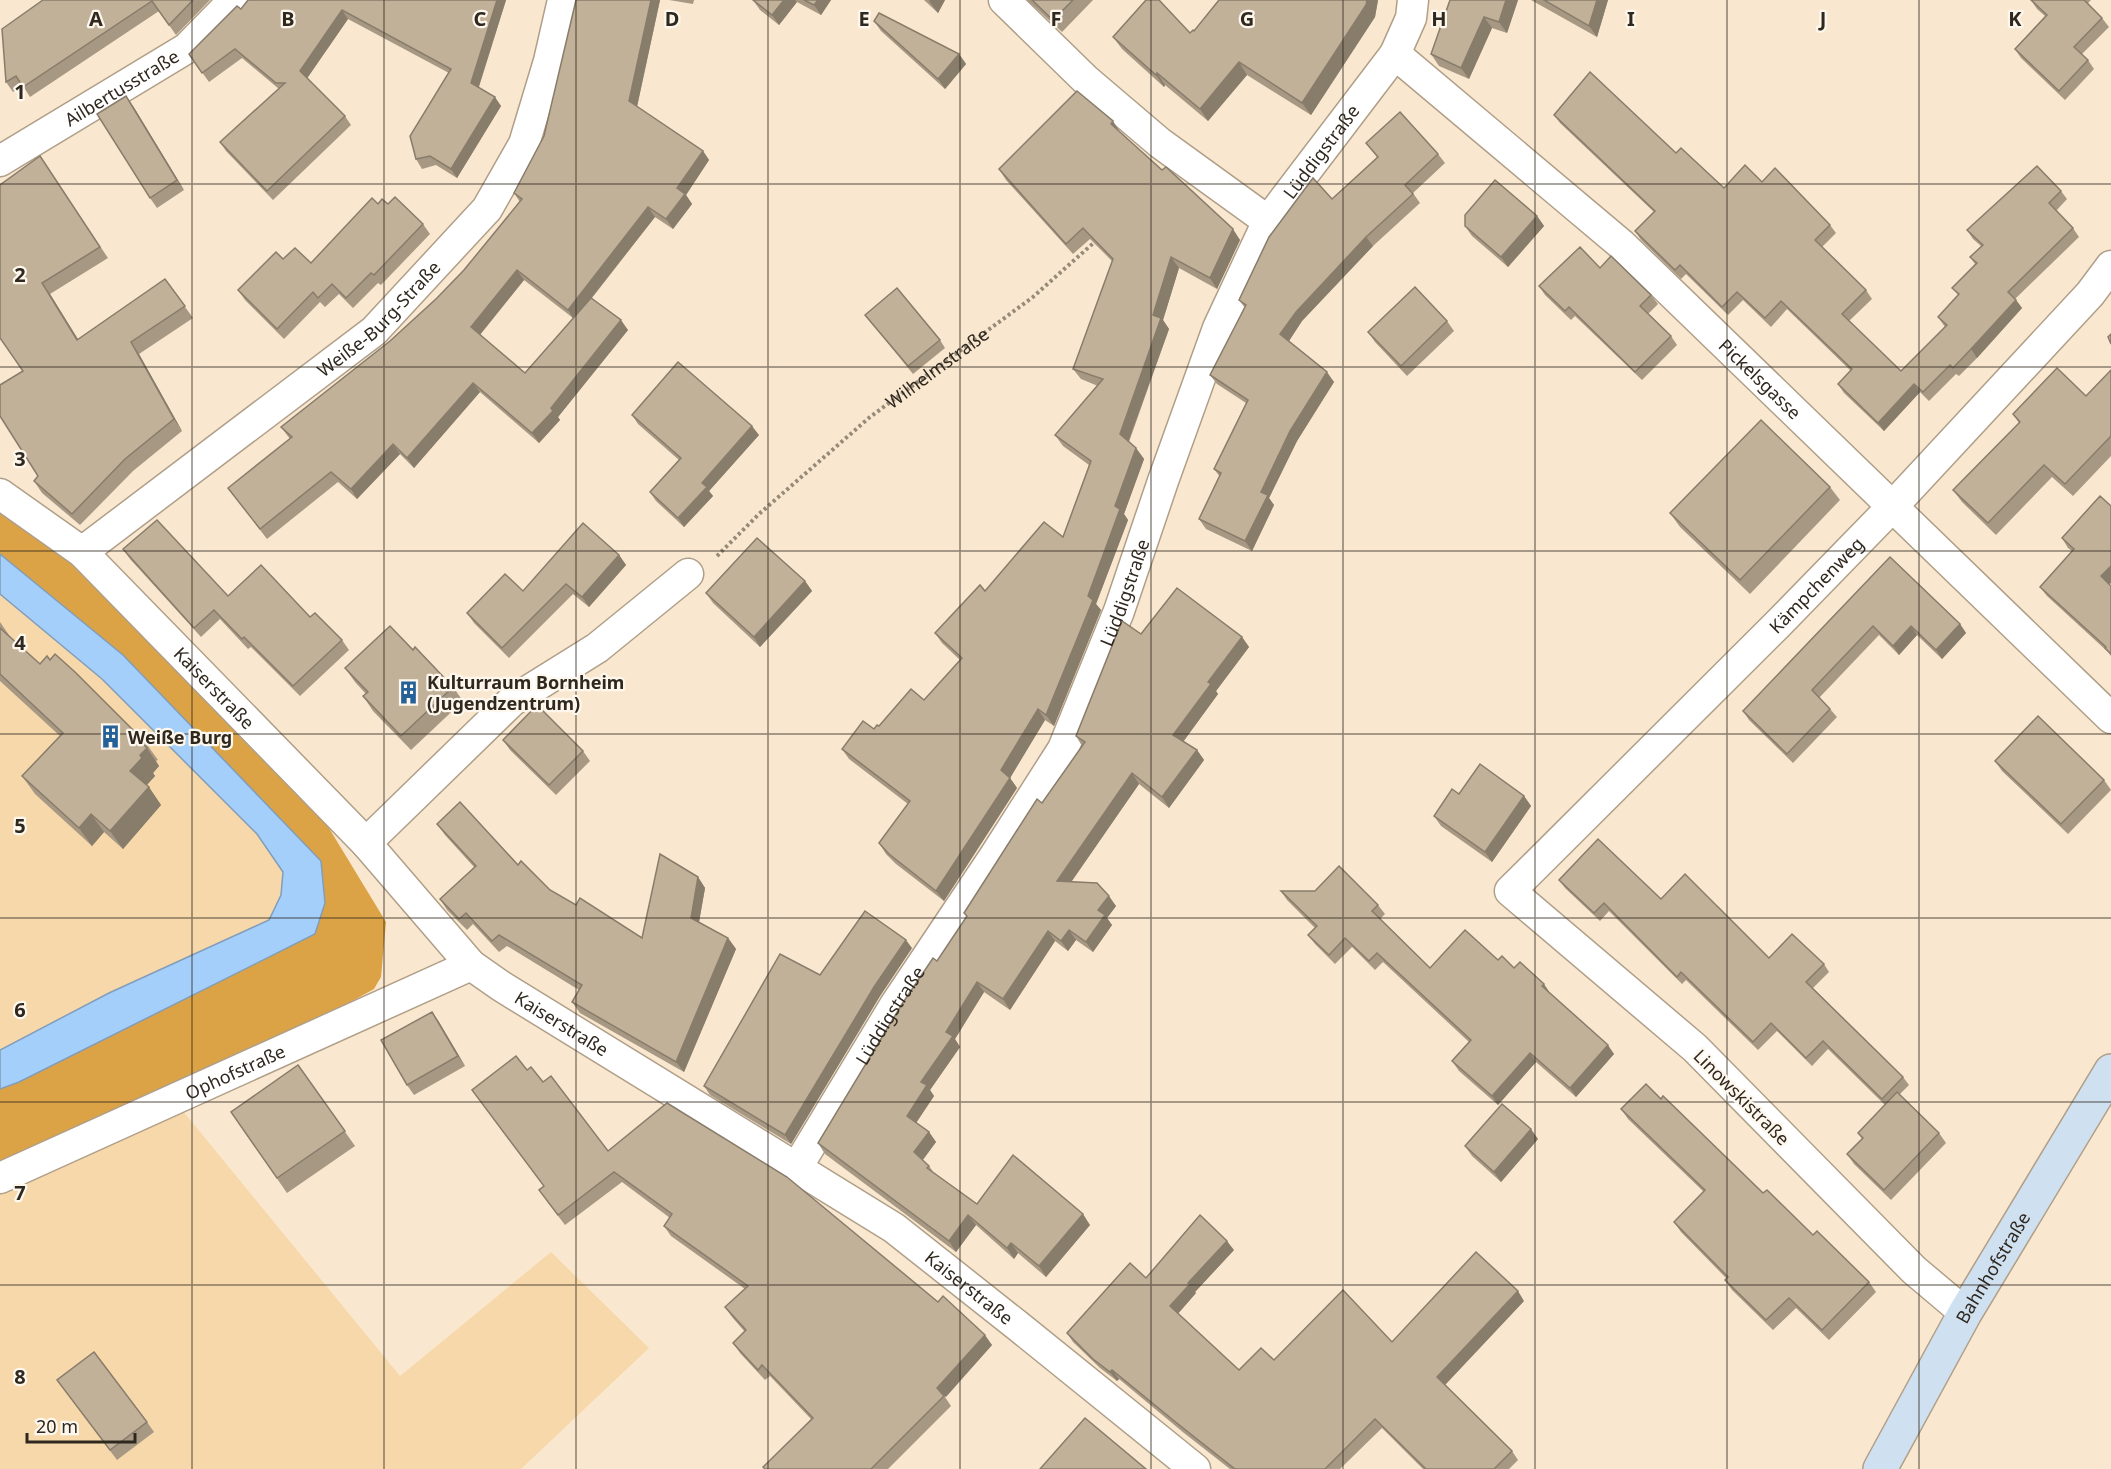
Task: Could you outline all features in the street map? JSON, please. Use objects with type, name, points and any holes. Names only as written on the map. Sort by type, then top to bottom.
[{"type":"main road","name":"Bahnhofstraße","points":[[1880,1469],[1965,1312],[2111,1071]]},
{"type":"street","name":"Ailbertusstraße","points":[[0,161],[187,48],[234,0]]},
{"type":"street","name":"Weiße-Burg-Straße","points":[[82,552],[374,331],[487,209],[524,144],[549,61],[563,0]]},
{"type":"street","points":[[1004,0],[1086,80],[1152,136],[1268,221]]},
{"type":"street","name":"Lüddigstraße","points":[[796,1168],[895,1005],[1063,749],[1119,611],[1218,328],[1268,221],[1395,54],[1410,18],[1413,0]]},
{"type":"street","name":"Pickelsgasse","points":[[1395,54],[1622,245],[2111,718]]},
{"type":"street","name":"Kämpchenweg","points":[[1510,891],[1892,507],[2090,294],[2111,266]]},
{"type":"street","name":"Kaiserstraße","points":[[0,494],[82,552],[366,843],[471,965],[501,986],[894,1228],[1195,1469]]},
{"type":"street","points":[[366,843],[512,701],[597,648],[688,574]]},
{"type":"street","name":"Linowskistraße","points":[[1510,891],[1695,1048],[1914,1270],[1965,1312]]},
{"type":"street","name":"Ophofstraße","points":[[0,1178],[471,965]]},
{"type":"path","name":"Wilhelmstraße","points":[[688,574],[715,558],[759,514],[870,417],[1033,297],[1104,233]]},
{"type":"shaded area","points":[[0,511],[70,560],[321,815],[386,922],[381,977],[374,989],[174,1100],[0,1178],[0,1089],[19,1082],[314,934],[321,861],[123,655],[0,554]]},
{"type":"shaded area","points":[[0,594],[102,679],[257,834],[283,872],[281,895],[270,920],[109,993],[0,1050]]},
{"type":"shaded area","points":[[174,1100],[400,1376],[551,1252],[649,1348],[521,1469],[0,1469],[0,1178]]},
{"type":"water","points":[[0,554],[123,655],[321,861],[325,903],[315,934],[19,1082],[0,1089],[0,1050],[109,993],[269,920],[281,895],[283,872],[257,834],[102,679],[0,594]]},
{"type":"building","points":[[43,0],[193,0],[169,25],[152,1],[23,87],[16,76],[6,82],[2,29]]},
{"type":"building","points":[[248,0],[497,0],[471,83],[495,97],[451,169],[430,156],[416,159],[410,136],[451,69],[342,10],[300,71],[345,116],[267,191],[220,142],[285,83],[276,83],[235,49],[202,73],[189,54],[237,6],[241,9]]},
{"type":"building","points":[[576,0],[651,0],[629,101],[703,151],[677,188],[685,194],[666,219],[648,207],[568,310],[517,270],[471,327],[525,373],[591,298],[621,320],[551,408],[553,411],[532,433],[473,383],[407,458],[393,444],[351,489],[331,472],[260,529],[228,488],[292,437],[281,427],[390,341],[437,298],[464,270],[522,199],[514,193],[544,136]]},
{"type":"building","points":[[753,0],[784,0],[772,15]]},
{"type":"building","points":[[804,0],[818,0],[814,5]]},
{"type":"building","points":[[1032,0],[1073,0],[1053,20]]},
{"type":"building","points":[[1146,0],[1159,0],[1190,33],[1219,0],[1367,0],[1366,5],[1302,103],[1239,62],[1200,109],[1157,73],[1156,75],[1113,37]]},
{"type":"building","points":[[1450,0],[1506,0],[1499,22],[1484,17],[1461,68],[1431,54]]},
{"type":"building","points":[[1544,0],[1597,0],[1589,26]]},
{"type":"building","points":[[2031,0],[2084,0],[2102,18],[2074,47],[2088,60],[2059,91],[2015,49],[2047,15]]},
{"type":"building","points":[[879,13],[959,54],[938,79],[874,21]]},
{"type":"building","points":[[1590,72],[1676,153],[1681,148],[1724,188],[1745,165],[1762,182],[1775,168],[1830,225],[1815,240],[1866,290],[1842,314],[1901,371],[1947,325],[1938,317],[1959,294],[1952,288],[1977,263],[1970,257],[1983,245],[1967,230],[2037,166],[2061,191],[2049,203],[2073,228],[2008,292],[2016,300],[1953,368],[1950,365],[1923,392],[1914,384],[1878,423],[1838,384],[1852,369],[1781,301],[1765,318],[1737,292],[1722,307],[1680,265],[1675,270],[1635,231],[1655,211],[1554,115]]},
{"type":"building","points":[[1077,91],[1113,121],[1111,124],[1162,170],[1166,167],[1233,229],[1210,278],[1171,257],[1153,315],[1161,318],[1120,434],[1136,448],[1115,506],[1120,509],[1088,596],[1093,600],[1046,715],[1038,709],[1001,770],[1010,778],[936,891],[889,854],[879,843],[910,801],[842,749],[863,721],[874,729],[877,725],[879,726],[911,689],[924,700],[962,658],[935,633],[980,585],[985,591],[1044,522],[1063,537],[1091,461],[1055,435],[1103,379],[1073,369],[1113,259],[1083,228],[1066,244],[999,169]]},
{"type":"building","points":[[126,96],[177,180],[150,198],[97,114]]},
{"type":"building","points":[[1400,112],[1438,154],[1405,185],[1413,194],[1366,237],[1296,312],[1280,334],[1327,372],[1290,431],[1261,492],[1268,495],[1245,541],[1199,519],[1221,473],[1214,469],[1248,400],[1210,375],[1246,305],[1239,300],[1269,237],[1313,178],[1332,199],[1378,157],[1366,143]]},
{"type":"building","points":[[40,156],[100,247],[42,283],[77,340],[165,279],[185,306],[131,342],[174,419],[125,459],[72,514],[34,481],[38,476],[0,416],[0,385],[23,371],[0,338],[0,185]]},
{"type":"building","points":[[1495,180],[1537,216],[1501,257],[1465,226],[1465,215]]},
{"type":"building","points":[[395,197],[423,224],[374,275],[371,273],[346,298],[332,284],[318,298],[313,292],[277,329],[238,290],[276,252],[283,259],[295,248],[311,263],[372,198],[378,204],[382,199],[388,204]]},
{"type":"building","points":[[1580,247],[1600,268],[1611,256],[1651,295],[1640,306],[1671,336],[1635,372],[1569,307],[1565,311],[1539,286]]},
{"type":"building","points":[[1415,287],[1447,321],[1401,366],[1368,332]]},
{"type":"building","points":[[897,288],[940,340],[908,366],[865,315]]},
{"type":"building","points":[[678,362],[752,426],[702,483],[707,487],[678,518],[650,492],[681,458],[632,415]]},
{"type":"building","points":[[2057,368],[2086,396],[2111,370],[2111,436],[2065,484],[2044,465],[1988,523],[1953,490],[2020,422],[2013,414]]},
{"type":"building","points":[[1761,420],[1830,487],[1740,580],[1670,513]]},
{"type":"building","points":[[2100,496],[2111,506],[2111,566],[2101,576],[2111,586],[2111,654],[2040,587],[2074,549],[2062,538]]},
{"type":"building","points":[[157,520],[228,596],[261,565],[310,617],[315,613],[342,640],[293,686],[214,610],[194,628],[123,549]]},
{"type":"building","points":[[583,523],[619,555],[582,597],[566,584],[502,648],[467,613],[505,574],[523,591]]},
{"type":"building","points":[[757,538],[805,581],[754,637],[706,593]]},
{"type":"building","points":[[1890,557],[1960,624],[1936,650],[1911,626],[1893,646],[1873,626],[1812,690],[1830,709],[1787,754],[1743,711]]},
{"type":"building","points":[[1177,588],[1242,637],[1208,682],[1211,684],[1173,735],[1197,750],[1162,797],[1132,773],[1057,881],[1097,883],[1109,896],[1098,910],[1105,915],[1086,942],[1069,930],[1061,941],[1048,931],[1003,999],[977,982],[946,1032],[953,1036],[921,1082],[927,1085],[907,1116],[929,1132],[914,1152],[929,1166],[927,1168],[977,1204],[1013,1155],[1083,1214],[1039,1266],[1011,1243],[1007,1248],[968,1215],[949,1241],[818,1143],[902,1004],[933,958],[937,961],[967,916],[964,913],[1037,799],[1042,803],[1085,742],[1076,736],[1122,621],[1141,634]]},
{"type":"building","name":"Kulturraum Bornheim (Jugendzentrum)","points":[[390,626],[413,650],[415,647],[453,687],[401,736],[363,696],[368,692],[345,668]]},
{"type":"building","name":"Weiße Burg","points":[[0,628],[40,664],[47,656],[50,660],[55,654],[145,742],[143,744],[147,748],[140,755],[142,758],[130,771],[149,787],[110,831],[91,814],[79,828],[22,776],[63,733],[0,674]]},
{"type":"building","points":[[537,705],[583,751],[549,785],[503,740]]},
{"type":"building","points":[[2038,716],[2104,780],[2061,824],[1995,761]]},
{"type":"building","points":[[1480,764],[1524,796],[1485,852],[1434,816],[1452,789],[1459,794]]},
{"type":"building","points":[[460,802],[518,865],[521,861],[550,890],[576,905],[580,898],[642,938],[660,854],[698,877],[691,918],[728,938],[676,1062],[572,1002],[582,985],[499,935],[492,941],[466,913],[459,919],[440,899],[476,866],[437,824]]},
{"type":"building","points":[[1598,839],[1661,899],[1685,874],[1769,958],[1792,934],[1824,964],[1806,982],[1903,1077],[1882,1099],[1823,1041],[1806,1058],[1771,1023],[1753,1042],[1681,972],[1677,977],[1604,903],[1594,913],[1559,880]]},
{"type":"building","points":[[1339,866],[1378,905],[1372,911],[1430,968],[1465,930],[1498,960],[1502,956],[1514,968],[1520,962],[1544,984],[1542,986],[1608,1045],[1570,1088],[1530,1053],[1492,1096],[1452,1061],[1471,1040],[1377,953],[1369,961],[1345,938],[1329,955],[1308,935],[1317,926],[1281,891],[1315,891]]},
{"type":"building","points":[[865,911],[906,940],[874,987],[785,1135],[704,1086],[780,954],[820,975]]},
{"type":"building","points":[[432,1012],[458,1056],[407,1085],[381,1040]]},
{"type":"building","points":[[516,1056],[527,1070],[531,1067],[543,1082],[551,1076],[608,1151],[667,1103],[787,1177],[938,1302],[943,1296],[985,1335],[937,1388],[944,1396],[871,1469],[765,1469],[763,1467],[813,1418],[762,1365],[758,1370],[733,1343],[746,1330],[725,1307],[748,1286],[664,1226],[672,1214],[614,1172],[558,1215],[539,1190],[544,1186],[472,1090]]},
{"type":"building","points":[[298,1065],[345,1131],[277,1178],[231,1112]]},
{"type":"building","points":[[1646,1084],[1661,1099],[1663,1096],[1763,1193],[1767,1190],[1813,1235],[1817,1231],[1869,1282],[1822,1330],[1789,1298],[1766,1320],[1725,1280],[1728,1277],[1674,1222],[1705,1190],[1621,1109]]},
{"type":"building","points":[[1897,1092],[1939,1133],[1884,1190],[1847,1154],[1863,1138],[1858,1133]]},
{"type":"building","points":[[1502,1104],[1531,1129],[1494,1172],[1465,1146]]},
{"type":"building","points":[[1200,1215],[1227,1241],[1170,1306],[1239,1370],[1261,1348],[1274,1360],[1343,1290],[1392,1342],[1476,1252],[1518,1291],[1437,1377],[1512,1451],[1494,1469],[1426,1469],[1375,1419],[1325,1469],[1235,1469],[1112,1370],[1110,1372],[1093,1359],[1067,1333],[1130,1263],[1146,1278]]},
{"type":"building","points":[[94,1352],[147,1422],[110,1450],[57,1380]]},
{"type":"building","points":[[1085,1418],[1146,1469],[1040,1469]]},
{"type":"place","name":"Kulturraum Bornheim (Jugendzentrum)","points":[[409,692]]},
{"type":"place","name":"Weiße Burg","points":[[110,737]]}]
